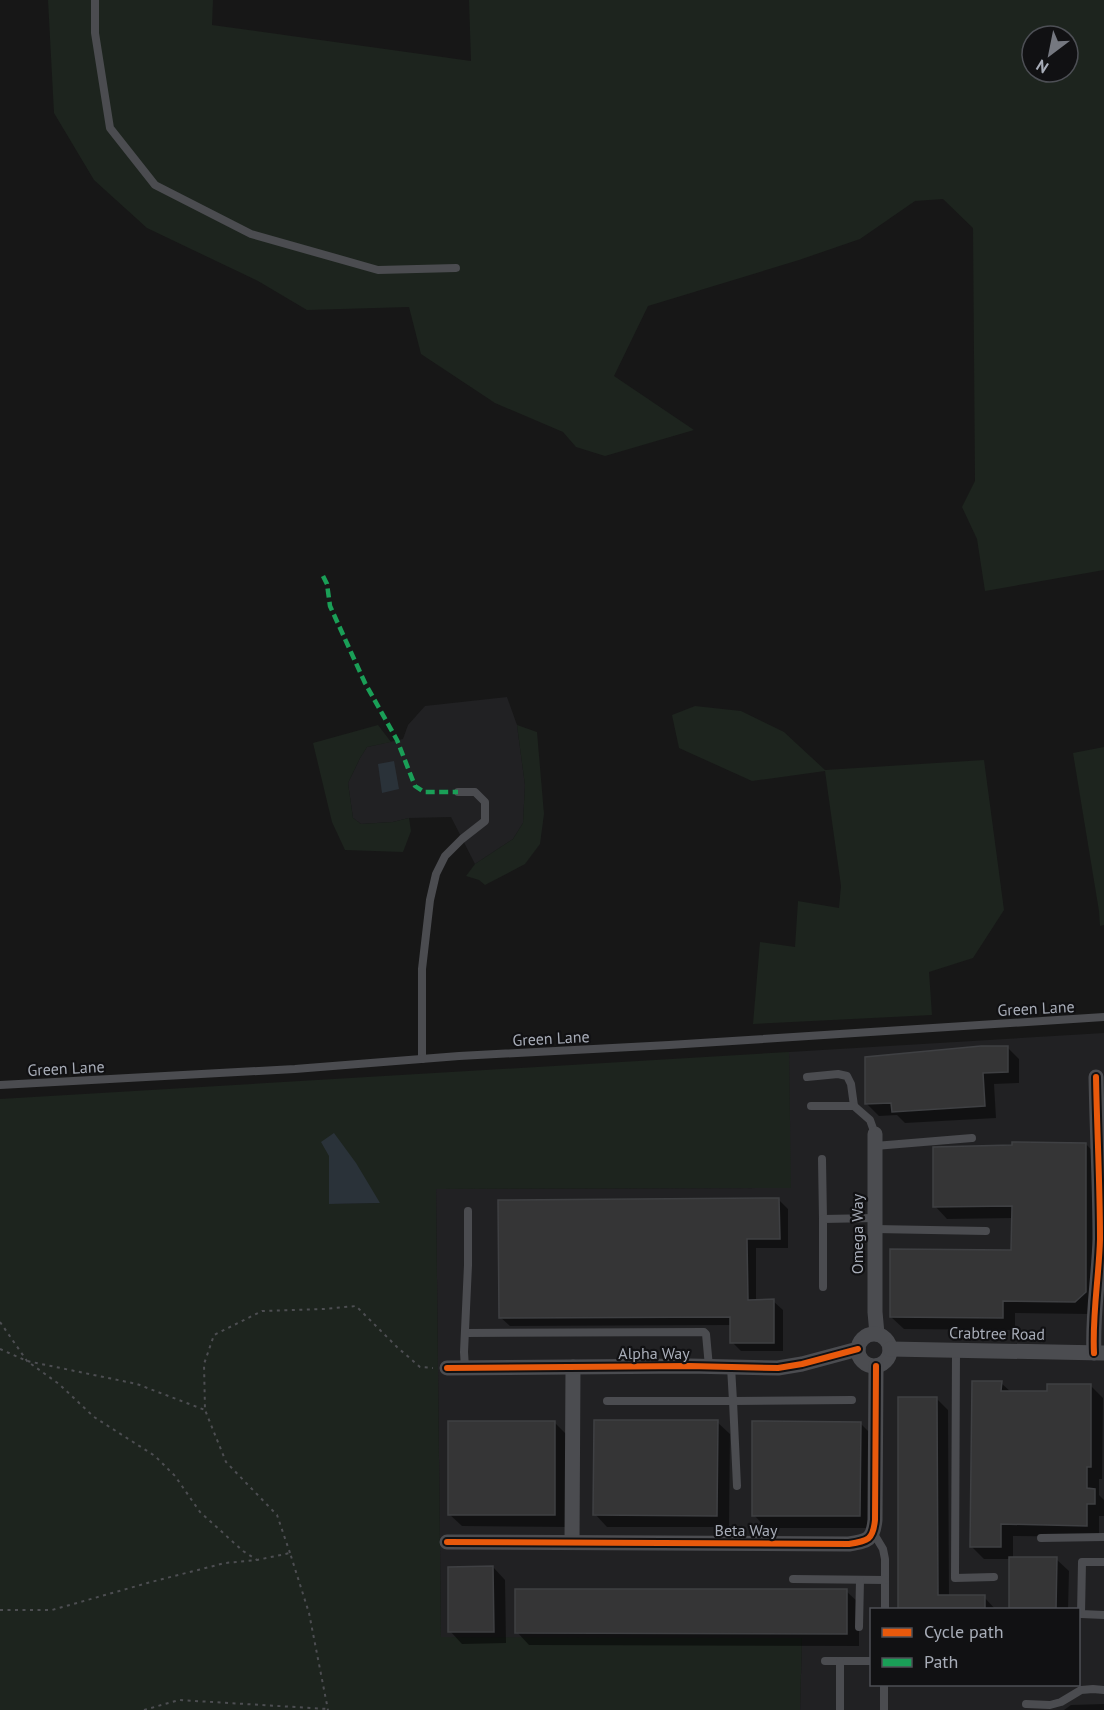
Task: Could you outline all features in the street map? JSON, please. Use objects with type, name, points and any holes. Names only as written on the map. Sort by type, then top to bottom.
[{"type":"street","points":[[1096,1077],[1100,1239],[1093,1331],[1099,1353]]},
{"type":"street","name":"Omega Way","points":[[875,1140],[877,1334]]},
{"type":"street","points":[[877,1334],[887,1340],[890,1349],[889,1358],[876,1366],[866,1364],[861,1360],[858,1349],[864,1338],[877,1334]]},
{"type":"street","name":"Alpha Way","points":[[447,1368],[778,1368],[858,1349]]},
{"type":"street","name":"Crabtree Road","points":[[890,1349],[1099,1353]]},
{"type":"street","points":[[874,1534],[876,1366]]},
{"type":"street","points":[[572,1542],[573,1367]]},
{"type":"street","name":"Beta Way","points":[[447,1542],[849,1544],[862,1542],[874,1534]]},
{"type":"lane","points":[[95,0],[95,33],[110,128],[155,185],[251,234],[378,270],[456,268]]},
{"type":"lane","points":[[422,1059],[422,969],[430,900],[436,874],[445,856],[485,821],[485,802],[475,792],[458,792]]},
{"type":"lane","name":"Green Lane","points":[[0,1085],[295,1069],[422,1059],[1104,1017]]},
{"type":"lane","points":[[807,1077],[838,1074],[847,1076],[851,1084],[854,1106],[870,1120],[875,1140],[972,1138]]},
{"type":"lane","points":[[811,1106],[854,1106]]},
{"type":"lane","points":[[822,1159],[823,1287]]},
{"type":"lane","points":[[465,1368],[468,1210]]},
{"type":"lane","points":[[823,1219],[986,1231]]},
{"type":"lane","points":[[465,1333],[704,1332],[707,1340],[709,1367]]},
{"type":"lane","points":[[956,1351],[955,1578],[994,1577]]},
{"type":"lane","points":[[731,1367],[737,1485]]},
{"type":"lane","points":[[607,1401],[852,1400]]},
{"type":"lane","points":[[874,1534],[883,1549],[885,1559],[885,1608]]},
{"type":"lane","points":[[1041,1538],[1104,1537]]},
{"type":"lane","points":[[1104,1562],[1082,1562],[1081,1614],[1104,1615]]},
{"type":"lane","points":[[793,1580],[885,1580]]},
{"type":"lane","points":[[859,1627],[860,1580]]},
{"type":"lane","points":[[825,1661],[870,1661]]},
{"type":"lane","points":[[840,1661],[840,1710]]},
{"type":"lane","points":[[884,1686],[884,1710]]},
{"type":"lane","points":[[1026,1704],[1050,1705],[1081,1690],[1104,1690]]},
{"type":"path","points":[[144,1710],[179,1700],[328,1710],[309,1613],[277,1515],[226,1462],[205,1410],[204,1364],[214,1335],[262,1311],[356,1306],[420,1367],[447,1368]]},
{"type":"path","points":[[0,1322],[27,1360],[58,1384],[94,1418],[155,1456],[176,1476],[200,1512],[243,1551],[257,1560]]},
{"type":"path","points":[[0,1349],[27,1360],[137,1384],[205,1410]]},
{"type":"path","points":[[0,1610],[52,1610],[151,1581],[225,1563],[257,1560],[290,1553]]},
{"type":"shaded area","points":[[48,0],[213,0],[212,25],[471,61],[469,0],[1104,0],[1104,570],[985,591],[977,539],[962,507],[975,481],[973,228],[943,199],[915,201],[860,239],[648,306],[614,376],[694,430],[605,456],[576,447],[563,432],[495,403],[421,354],[409,307],[307,310],[258,281],[147,228],[94,180],[54,113]]},
{"type":"shaded area","points":[[507,697],[517,725],[525,785],[523,823],[513,839],[475,864],[451,817],[409,818],[393,822],[361,824],[353,818],[348,783],[367,747],[403,739],[408,725],[425,706]]},
{"type":"shaded area","points":[[695,706],[741,711],[784,732],[825,770],[984,760],[1004,910],[973,958],[929,972],[932,1015],[753,1024],[760,942],[795,947],[798,901],[839,908],[841,886],[825,771],[752,781],[679,748],[672,715]]},
{"type":"shaded area","points":[[378,725],[391,742],[367,747],[360,758],[348,783],[353,818],[361,824],[393,822],[409,818],[411,831],[403,852],[345,850],[332,822],[313,743]]},
{"type":"shaded area","points":[[517,725],[537,732],[544,814],[540,844],[525,864],[485,885],[479,880],[466,876],[475,864],[513,839],[523,823],[525,785]]},
{"type":"shaded area","points":[[1104,747],[1104,925],[1100,926],[1073,753]]},
{"type":"shaded area","points":[[394,761],[399,789],[382,793],[378,764]]},
{"type":"shaded area","points":[[1104,1033],[1104,1710],[800,1710],[802,1638],[441,1638],[436,1189],[790,1188],[789,1052]]},
{"type":"shaded area","points":[[789,1052],[791,1188],[436,1189],[441,1637],[802,1638],[800,1710],[0,1710],[0,1099]],"holes":[[[329,1156],[380,1203],[329,1204]]]},
{"type":"shaded area","points":[[334,1133],[356,1163],[380,1203],[329,1204],[329,1156],[321,1142]]},
{"type":"building","points":[[981,1046],[1008,1046],[1008,1072],[983,1073],[985,1106],[892,1112],[891,1103],[865,1104],[865,1057]]},
{"type":"building","points":[[1012,1142],[1086,1143],[1086,1292],[1075,1302],[1003,1301],[1003,1318],[890,1317],[890,1249],[1011,1250],[1012,1206],[933,1207],[933,1147],[1012,1145]]},
{"type":"building","points":[[779,1198],[780,1239],[747,1239],[748,1300],[774,1299],[774,1343],[730,1343],[730,1317],[499,1318],[498,1200]]},
{"type":"building","points":[[972,1381],[1002,1381],[1001,1391],[1047,1391],[1047,1384],[1091,1384],[1091,1467],[1087,1467],[1087,1488],[1095,1489],[1095,1504],[1087,1504],[1087,1526],[1001,1524],[1001,1547],[970,1547]]},
{"type":"building","points":[[898,1397],[937,1397],[938,1595],[985,1595],[985,1608],[898,1608]]},
{"type":"building","points":[[594,1420],[718,1420],[717,1516],[593,1515]]},
{"type":"building","points":[[448,1421],[555,1421],[555,1515],[448,1515]]},
{"type":"building","points":[[752,1421],[861,1422],[860,1516],[752,1516]]},
{"type":"building","points":[[1009,1557],[1057,1557],[1056,1608],[1009,1608]]},
{"type":"building","points":[[493,1566],[494,1632],[448,1632],[448,1567]]},
{"type":"building","points":[[515,1589],[847,1589],[847,1634],[515,1633]]},
{"type":"marked path","points":[[323,576],[327,584],[330,606],[365,683],[397,740],[415,786],[424,792],[458,792]]},
{"type":"cycle path","points":[[1094,1353],[1100,1239],[1096,1077]]},
{"type":"cycle path","points":[[447,1368],[689,1366],[778,1368],[858,1349]]},
{"type":"cycle path","points":[[447,1542],[849,1544],[861,1542],[871,1536],[875,1520],[876,1366]]}]
